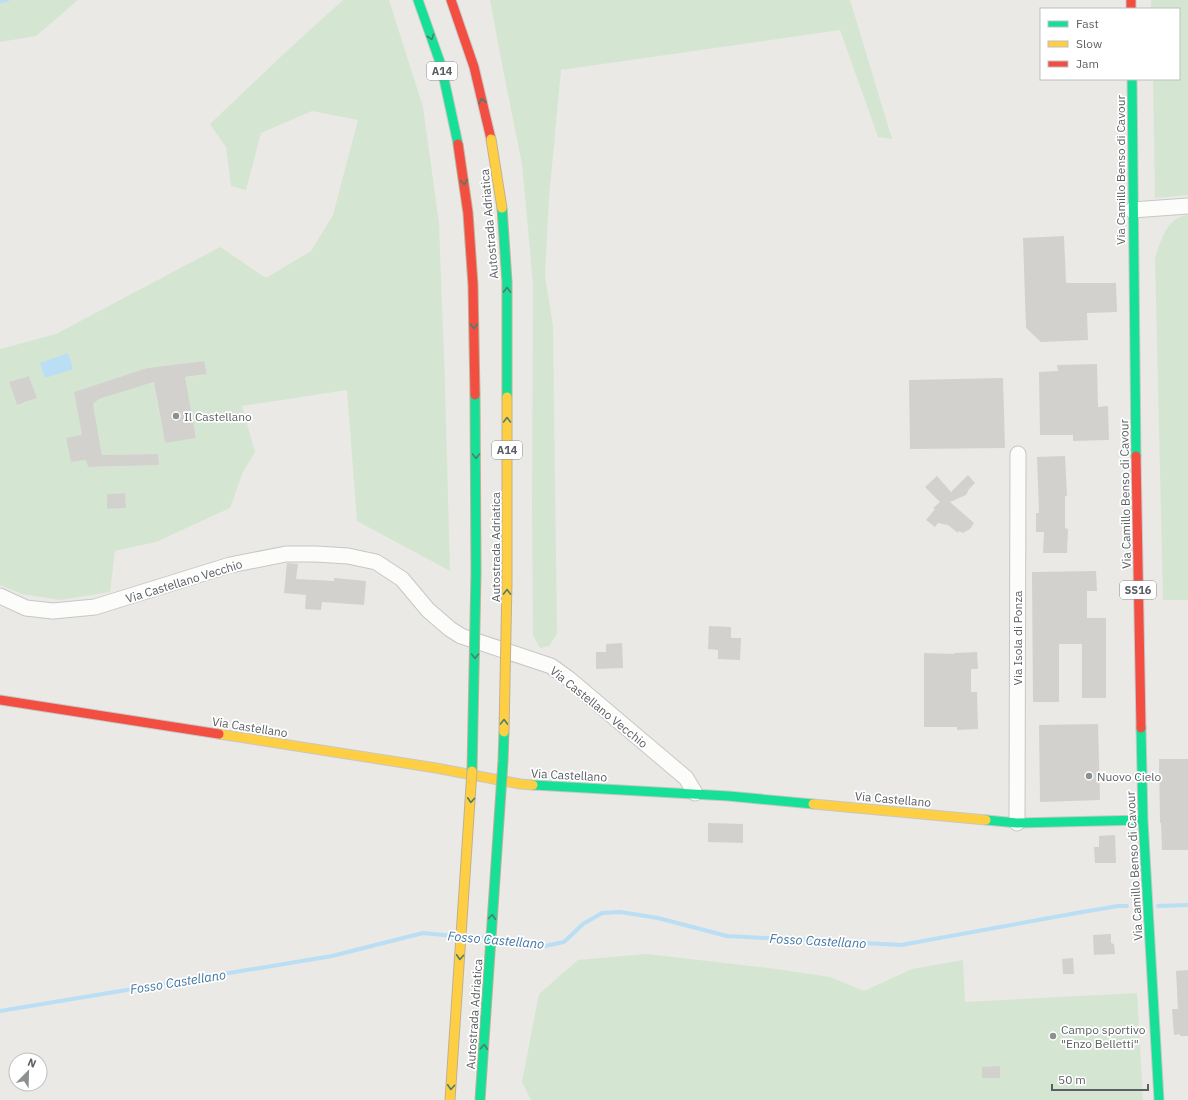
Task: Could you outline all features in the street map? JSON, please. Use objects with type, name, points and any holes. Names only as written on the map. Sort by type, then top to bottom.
[{"type":"main road","name":"Autostrada Adriatica","points":[[418,0],[441,65],[458,144],[468,213],[475,354],[476,572],[474,761],[450,1100]]},
{"type":"main road","name":"Autostrada Adriatica","points":[[451,0],[474,67],[491,139],[502,210],[507,282],[507,582],[503,761],[480,1100]]},
{"type":"main road","name":"Via Camillo Benso di Cavour","points":[[1132,80],[1132,210],[1143,820],[1159,1100]]},
{"type":"main road","name":"Via Castellano","points":[[0,700],[436,768],[520,784],[695,793],[1017,823],[1143,820]]},
{"type":"street","points":[[1132,210],[1188,206]]},
{"type":"street","name":"Via Isola di Ponza","points":[[1017,823],[1018,454]]},
{"type":"street","name":"Via Castellano Vecchio","points":[[0,596],[26,608],[53,611],[95,608],[230,564],[286,554],[348,556],[376,562],[402,579],[428,610],[450,629],[461,636],[551,666],[569,679],[686,778],[695,793]]},
{"type":"green space","points":[[0,0],[78,0],[36,36],[0,42]]},
{"type":"green space","points":[[343,0],[389,0],[423,107],[439,223],[450,571],[357,521],[347,390],[242,406],[255,452],[243,472],[230,508],[156,542],[115,551],[110,592],[60,600],[22,594],[0,585],[0,349],[56,334],[220,247],[266,278],[311,251],[333,215],[358,120],[312,111],[261,133],[246,190],[231,186],[226,147],[210,124]],"holes":[[[204,361],[207,374],[151,383],[99,399],[93,404],[96,423],[81,426],[74,392],[147,368]],[[29,376],[37,398],[17,405],[9,382]],[[187,390],[196,437],[165,443],[156,395]],[[98,431],[102,455],[158,454],[159,465],[88,467],[82,435]],[[79,436],[84,460],[71,462],[66,438]],[[125,493],[125,508],[107,509],[107,494]]]},
{"type":"green space","points":[[490,0],[850,0],[892,139],[878,137],[840,30],[561,70],[549,198],[545,276],[553,326],[557,634],[549,646],[540,648],[533,635],[533,283],[522,164]]},
{"type":"green space","points":[[1151,0],[1188,0],[1188,195],[1155,198],[1153,80],[1180,80],[1180,8],[1151,8]]},
{"type":"green space","points":[[1188,215],[1188,600],[1163,600],[1155,258],[1166,230],[1175,220]]},
{"type":"green space","points":[[647,954],[776,969],[830,977],[864,991],[912,969],[963,960],[965,1002],[1137,993],[1143,1100],[531,1100],[522,1082],[539,994],[578,960]]},
{"type":"water","points":[[68,353],[73,369],[45,378],[40,363]]},
{"type":"building","points":[[1064,236],[1066,283],[1116,283],[1117,312],[1087,313],[1088,340],[1041,342],[1026,328],[1023,238]]},
{"type":"building","points":[[204,361],[207,374],[185,377],[196,438],[165,443],[154,382],[99,399],[93,404],[102,455],[158,454],[159,465],[88,467],[86,460],[71,462],[66,438],[82,435],[74,392],[147,368]]},
{"type":"building","points":[[1097,364],[1098,407],[1108,406],[1109,440],[1073,441],[1073,435],[1040,435],[1039,372],[1058,371],[1057,365]]},
{"type":"building","points":[[29,376],[37,398],[17,405],[9,382]]},
{"type":"building","points":[[1003,378],[1005,448],[910,449],[909,380]]},
{"type":"building","points":[[1065,456],[1067,496],[1065,496],[1065,528],[1068,529],[1067,553],[1043,553],[1044,532],[1036,532],[1036,513],[1039,513],[1037,457]]},
{"type":"building","points":[[968,475],[975,483],[966,495],[950,502],[974,523],[970,529],[963,533],[959,531],[958,533],[948,525],[938,523],[935,527],[926,520],[935,509],[933,508],[940,502],[925,487],[937,476],[951,492]]},
{"type":"building","points":[[125,493],[126,508],[107,509],[107,494]]},
{"type":"building","points":[[287,563],[298,564],[296,579],[334,581],[334,578],[366,581],[364,605],[322,602],[321,610],[305,609],[306,595],[284,593]]},
{"type":"building","points":[[1096,571],[1097,591],[1087,591],[1087,618],[1106,618],[1106,698],[1082,698],[1082,644],[1059,644],[1059,702],[1033,702],[1032,572]]},
{"type":"building","points":[[709,626],[731,627],[731,638],[741,638],[740,660],[718,659],[718,650],[708,649]]},
{"type":"building","points":[[622,643],[623,668],[596,669],[596,652],[606,652],[606,644]]},
{"type":"building","points":[[977,652],[978,669],[971,669],[971,692],[977,692],[978,729],[957,730],[957,727],[924,727],[924,653],[954,654]]},
{"type":"building","points":[[1098,724],[1100,800],[1040,802],[1039,725]]},
{"type":"building","points":[[1159,759],[1188,759],[1188,850],[1162,850]]},
{"type":"building","points":[[708,823],[743,824],[743,843],[708,842]]},
{"type":"building","points":[[1115,835],[1116,863],[1095,863],[1094,847],[1099,847],[1099,836]]},
{"type":"building","points":[[1111,934],[1111,943],[1114,944],[1115,954],[1094,955],[1093,935]]},
{"type":"building","points":[[1073,958],[1074,974],[1063,974],[1062,959]]},
{"type":"building","points":[[1188,970],[1188,1036],[1180,1036],[1180,1034],[1174,1035],[1172,1009],[1178,1009],[1176,971]]},
{"type":"building","points":[[1000,1066],[1000,1078],[982,1078],[982,1067]]},
{"type":"waterway","points":[[0,1],[7,0]]},
{"type":"waterway","name":"Fosso Castellano","points":[[1158,906],[1188,905]]},
{"type":"waterway","name":"Fosso Castellano","points":[[497,940],[516,941],[545,946],[564,942],[583,924],[602,913],[620,912],[658,918],[727,936],[901,945],[1071,914],[1118,906],[1127,906]]},
{"type":"waterway","name":"Fosso Castellano","points":[[0,1011],[332,956],[423,933],[454,936]]},
{"type":"waterway","name":"Fosso Castellano","points":[[467,937],[484,938]]},
{"type":"traffic: fast","points":[[418,0],[441,65],[458,144]]},
{"type":"traffic: fast","points":[[1132,80],[1136,456]]},
{"type":"traffic: fast","points":[[502,208],[507,282],[507,397]]},
{"type":"traffic: fast","points":[[472,771],[476,572],[475,395]]},
{"type":"traffic: fast","points":[[1141,728],[1143,820],[1159,1100]]},
{"type":"traffic: fast","points":[[480,1100],[504,732]]},
{"type":"traffic: fast","points":[[533,785],[728,796],[813,804]]},
{"type":"traffic: fast","points":[[986,820],[1017,823],[1143,820]]},
{"type":"traffic: slow","points":[[491,139],[502,208]]},
{"type":"traffic: slow","points":[[504,732],[507,582],[507,397]]},
{"type":"traffic: slow","points":[[219,734],[436,768],[520,784],[533,785]]},
{"type":"traffic: slow","points":[[450,1100],[472,771]]},
{"type":"traffic: slow","points":[[813,804],[986,820]]},
{"type":"traffic: jam","points":[[451,0],[474,67],[491,139]]},
{"type":"traffic: jam","points":[[1131,0],[1131,8]]},
{"type":"traffic: jam","points":[[458,144],[468,213],[473,285],[475,395]]},
{"type":"traffic: jam","points":[[1136,456],[1141,728]]},
{"type":"traffic: jam","points":[[0,700],[219,734]]},
{"type":"place","name":"Il Castellano","points":[[176,416]]},
{"type":"place","name":"Nuovo Cielo","points":[[1089,776]]},
{"type":"place","name":"Campo sportivo \"Enzo Belletti\"","points":[[1053,1036]]}]
